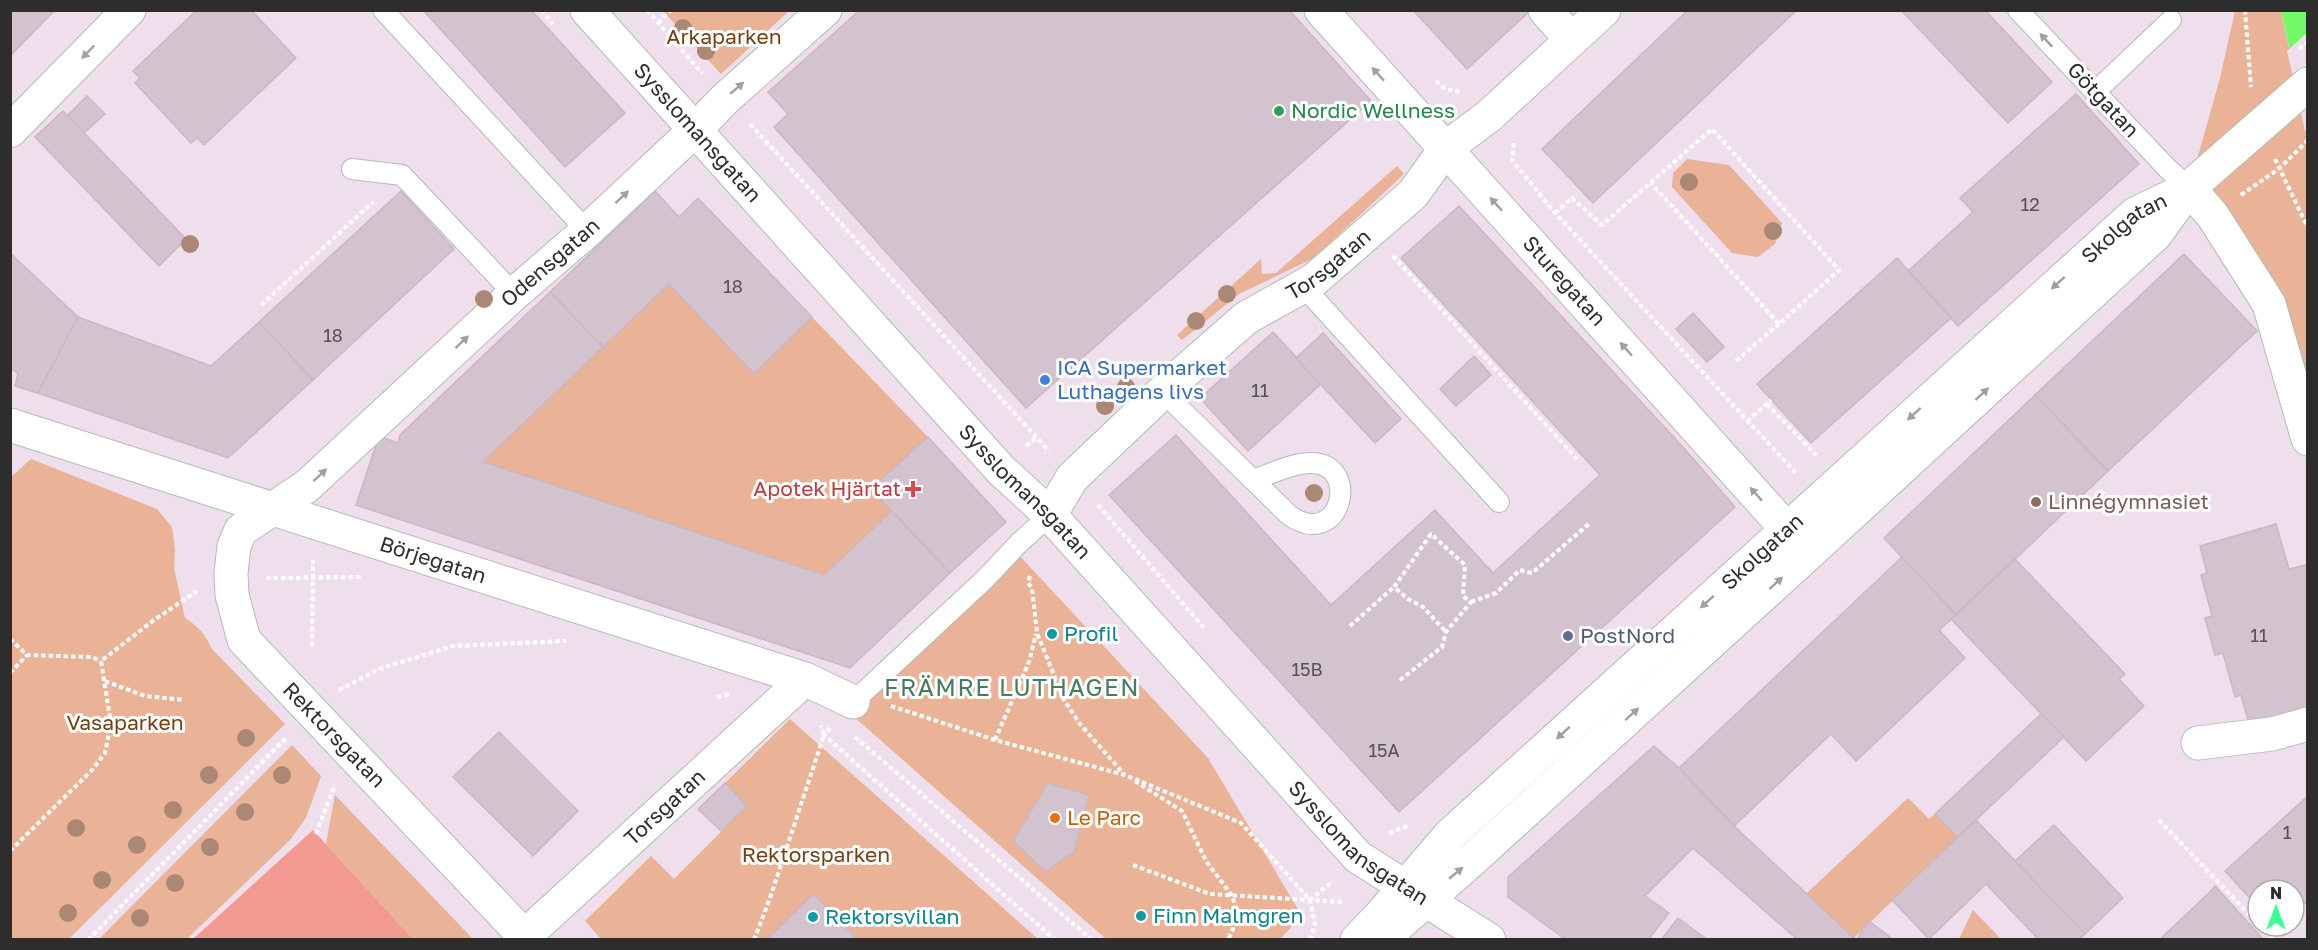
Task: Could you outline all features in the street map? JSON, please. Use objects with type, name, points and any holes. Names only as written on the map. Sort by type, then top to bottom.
[{"type":"street","points":[[10,132],[129,10]]},
{"type":"street","name":"Sysslomansgatan","points":[[586,10],[1002,470],[1050,515],[1358,857],[1489,939]]},
{"type":"street","name":"Odensgatan","points":[[272,509],[307,486],[514,294],[587,231],[725,99],[825,10]]},
{"type":"street","name":"Sturegatan","points":[[1321,10],[1808,554]]},
{"type":"street","points":[[1545,10],[1572,40]]},
{"type":"street","name":"Torsgatan","points":[[1050,515],[1072,478],[1163,392],[1246,318],[1314,280],[1413,194],[1446,148],[1489,116],[1604,10]]},
{"type":"street","name":"Skolgatan","points":[[1357,939],[1380,916],[1473,859],[2156,234],[2189,188],[2300,91]]},
{"type":"street","points":[[2189,188],[2213,216],[2269,303],[2307,439]]},
{"type":"street","name":"Skolgatan","points":[[1381,939],[1415,893],[1450,835],[2134,214],[2189,188]]},
{"type":"street","name":"Börjegatan","points":[[12,427],[805,679],[853,702]]},
{"type":"street","name":"Rektorsgatan","points":[[272,509],[241,530],[234,546],[231,573],[232,595],[244,640],[324,702],[357,758],[527,938]]},
{"type":"street","name":"Torsgatan","points":[[527,938],[805,679]]},
{"type":"street","points":[[2198,743],[2271,734],[2307,724]]},
{"type":"lane","points":[[383,10],[587,231]]},
{"type":"lane","name":"Götgatan","points":[[2018,10],[2167,168],[2189,188]]},
{"type":"lane","points":[[2095,92],[2171,20]]},
{"type":"lane","points":[[352,169],[402,175],[514,294]]},
{"type":"lane","points":[[1303,286],[1499,502]]},
{"type":"lane","points":[[1163,392],[1253,480]]},
{"type":"lane","points":[[853,702],[1050,515]]},
{"type":"path","points":[[647,10],[725,99],[913,301],[1072,478]]},
{"type":"path","points":[[658,23],[671,10]]},
{"type":"path","points":[[2245,10],[2252,95],[2258,127],[2280,168],[2307,228]]},
{"type":"path","points":[[1430,76],[1445,89],[1467,93],[1515,140],[1512,160],[1556,213],[1799,477]]},
{"type":"path","points":[[1556,213],[1572,198],[1602,225],[1712,129],[1839,270],[1736,361]]},
{"type":"path","points":[[2301,146],[2307,140]]},
{"type":"path","points":[[261,305],[402,175]]},
{"type":"path","points":[[1651,183],[1779,324]]},
{"type":"path","points":[[1389,251],[1577,459]]},
{"type":"path","points":[[1747,421],[1771,400]]},
{"type":"path","points":[[1767,404],[1820,459]]},
{"type":"path","points":[[1400,680],[1442,647],[1446,633],[1471,602],[1496,593],[1520,570],[1532,573],[1590,524]]},
{"type":"path","points":[[1350,626],[1394,587],[1431,534],[1465,565],[1463,596],[1471,602]]},
{"type":"path","points":[[312,646],[313,550]]},
{"type":"path","points":[[101,662],[154,620],[197,591],[231,573]]},
{"type":"path","points":[[265,578],[370,577]]},
{"type":"path","points":[[1028,582],[1032,589],[1036,633],[1064,700],[1080,724],[1125,775],[1182,811],[1206,861],[1233,897],[1237,920],[1228,939]]},
{"type":"path","points":[[1394,587],[1408,599],[1423,607],[1446,633]]},
{"type":"path","points":[[995,740],[1029,662],[1036,633]]},
{"type":"path","points":[[10,639],[27,655],[91,657],[101,662]]},
{"type":"path","points":[[88,939],[324,702],[379,669],[453,646],[570,640]]},
{"type":"path","points":[[10,673],[27,655]]},
{"type":"path","points":[[10,850],[84,778],[105,753],[111,724],[101,662]]},
{"type":"path","points":[[105,681],[145,696],[184,700]]},
{"type":"path","points":[[754,939],[770,898],[824,735],[853,702]]},
{"type":"path","points":[[853,702],[879,703],[995,740],[1125,775],[1241,823],[1310,900],[1315,925],[1310,939]]},
{"type":"path","points":[[853,702],[840,724],[1092,939]]},
{"type":"path","points":[[824,735],[1055,939]]},
{"type":"path","points":[[316,834],[337,780],[357,758]]},
{"type":"path","points":[[2159,820],[2246,911]]},
{"type":"path","points":[[1132,865],[1210,894],[1350,903]]},
{"type":"path","points":[[1310,900],[1339,875]]},
{"type":"green space","name":"Arkaparken","points":[[663,11],[789,11],[721,74]]},
{"type":"green space","points":[[2235,11],[2281,11],[2307,131],[2307,439],[2269,303],[2189,188],[2220,78]]},
{"type":"green space","points":[[1687,159],[1729,165],[1782,223],[1775,244],[1758,257],[1732,253],[1672,187],[1673,173]]},
{"type":"green space","points":[[1397,166],[1404,174],[1314,258],[1239,294],[1182,340],[1177,335],[1261,259],[1262,274],[1276,273]]},
{"type":"green space","points":[[669,284],[754,374],[812,317],[928,437],[872,489],[892,511],[824,575],[483,462]]},
{"type":"green space","name":"Vasaparken","points":[[31,459],[157,509],[172,527],[175,549],[174,568],[185,618],[201,631],[212,649],[285,724],[69,939],[11,939],[10,478]]},
{"type":"green space","points":[[1015,551],[1208,758],[1302,916],[1280,939],[1106,939],[844,708]]},
{"type":"green space","name":"Rektorsparken","points":[[790,719],[1038,939],[602,940],[585,921],[651,856],[674,879],[747,806],[725,783]]},
{"type":"green space","points":[[292,745],[321,776],[306,818],[290,840],[187,939],[99,939]]},
{"type":"green space","points":[[335,795],[473,939],[413,939],[326,844]]},
{"type":"green space","points":[[1908,798],[1929,819],[1935,814],[1958,837],[1854,938],[1806,894]]},
{"type":"green space","points":[[1973,910],[2001,939],[1959,939]]},
{"type":"shaded area","points":[[2281,11],[2307,11],[2307,131],[2305,117]]},
{"type":"shaded area","points":[[313,830],[413,939],[193,939]]},
{"type":"pier","points":[[2308,32],[2308,134],[2305,131],[2287,51]]},
{"type":"building","points":[[10,10],[55,10],[10,56]]},
{"type":"building","points":[[197,10],[251,10],[296,58],[204,145],[197,138],[191,143],[135,83],[140,78],[133,71]]},
{"type":"building","points":[[423,10],[531,10],[625,113],[565,167]]},
{"type":"building","points":[[860,10],[1289,10],[1371,101],[1026,408],[774,127],[788,114],[768,92]]},
{"type":"building","points":[[1413,10],[1526,10],[1528,13],[1467,69]]},
{"type":"building","points":[[1688,10],[1797,10],[1593,203],[1542,149]]},
{"type":"building","points":[[1901,10],[1985,10],[2052,82],[2008,123]]},
{"type":"building","points":[[2076,94],[2139,164],[1958,326],[1908,271],[1973,212],[1960,198]]},
{"type":"building","points":[[87,96],[105,114],[84,133],[67,116]]},
{"type":"building","points":[[63,111],[186,239],[159,266],[35,137]]},
{"type":"building","points":[[401,191],[454,249],[313,380],[259,322]]},
{"type":"building","points":[[655,191],[679,217],[698,198],[812,317],[754,374],[669,284],[603,347],[550,292]]},
{"type":"building","points":[[1459,206],[1682,446],[1735,507],[1399,812],[1109,495],[1176,435],[1331,605],[1435,510],[1493,573],[1600,475],[1401,258]]},
{"type":"building","points":[[10,253],[78,317],[38,393],[15,386],[18,374],[10,367]]},
{"type":"building","points":[[2184,254],[2257,331],[2108,471],[2035,395]]},
{"type":"building","points":[[1897,258],[1951,318],[1811,443],[1757,384]]},
{"type":"building","points":[[550,292],[603,347],[483,462],[824,575],[892,511],[950,573],[850,668],[356,505],[379,436],[398,443],[400,435]]},
{"type":"building","points":[[1693,313],[1724,347],[1707,362],[1676,329]]},
{"type":"building","points":[[78,317],[211,366],[259,322],[313,380],[228,458],[38,393]]},
{"type":"building","points":[[1273,332],[1321,384],[1248,451],[1200,398]]},
{"type":"building","points":[[1323,333],[1401,419],[1375,443],[1296,358]]},
{"type":"building","points":[[1474,356],[1491,375],[1456,406],[1440,389]]},
{"type":"building","points":[[2035,395],[2108,471],[1956,615],[1884,538]]},
{"type":"building","points":[[928,437],[1006,522],[950,573],[871,489]]},
{"type":"building","points":[[2276,524],[2289,569],[2306,565],[2308,572],[2308,710],[2250,727],[2241,695],[2235,697],[2223,653],[2215,655],[2205,618],[2212,616],[2201,575],[2207,573],[2200,546]]},
{"type":"building","points":[[1902,557],[1956,615],[1939,630],[1965,658],[1856,761],[1831,734],[1734,826],[1679,768]]},
{"type":"building","points":[[2015,559],[2125,674],[2119,679],[2144,706],[2086,761],[1951,619]]},
{"type":"building","points":[[2041,714],[2064,737],[1958,837],[1935,814]]},
{"type":"building","points":[[499,732],[578,811],[533,856],[453,777]]},
{"type":"building","points":[[1654,746],[1679,768],[1734,826],[1854,938],[1853,940],[1798,940],[1693,848],[1645,896],[1669,913],[1648,940],[1566,940],[1508,897],[1508,877]]},
{"type":"building","points":[[725,783],[747,806],[721,831],[698,809]]},
{"type":"building","name":"Le Parc","points":[[1048,783],[1089,795],[1074,851],[1046,872],[1013,841]]},
{"type":"building","points":[[2308,796],[2308,901],[2306,903],[2306,878],[2246,878],[2246,894],[2225,871]]},
{"type":"building","points":[[1976,820],[2085,934],[2079,940],[2039,940],[1986,884],[1929,939],[1892,900]]},
{"type":"building","points":[[2054,825],[2123,898],[2085,934],[2015,861]]},
{"type":"building","points":[[2215,886],[2246,920],[2246,938],[2264,940],[2159,940]]},
{"type":"building","name":"Rektorsvillan","points":[[814,894],[858,940],[766,940]]},
{"type":"building","points":[[1678,918],[1708,940],[1661,940]]},
{"type":"building","points":[[1869,921],[1894,940],[1856,940]]},
{"type":"place","name":"Nordic Wellness","points":[[1279,111]]},
{"type":"place","name":"ICA Supermarket Luthagens livs","points":[[1045,380]]},
{"type":"place","name":"Apotek Hjärtat","points":[[913,489]]},
{"type":"place","name":"Linnégymnasiet","points":[[2036,502]]},
{"type":"place","name":"Profil","points":[[1052,634]]},
{"type":"place","name":"PostNord","points":[[1568,636]]},
{"type":"place","name":"Le Parc","points":[[1055,818]]},
{"type":"place","name":"Finn Malmgren","points":[[1141,916]]},
{"type":"place","name":"Rektorsvillan","points":[[813,917]]},
{"type":"district","name":"FRÄMRE LUTHAGEN","points":[[1012,688]]}]
